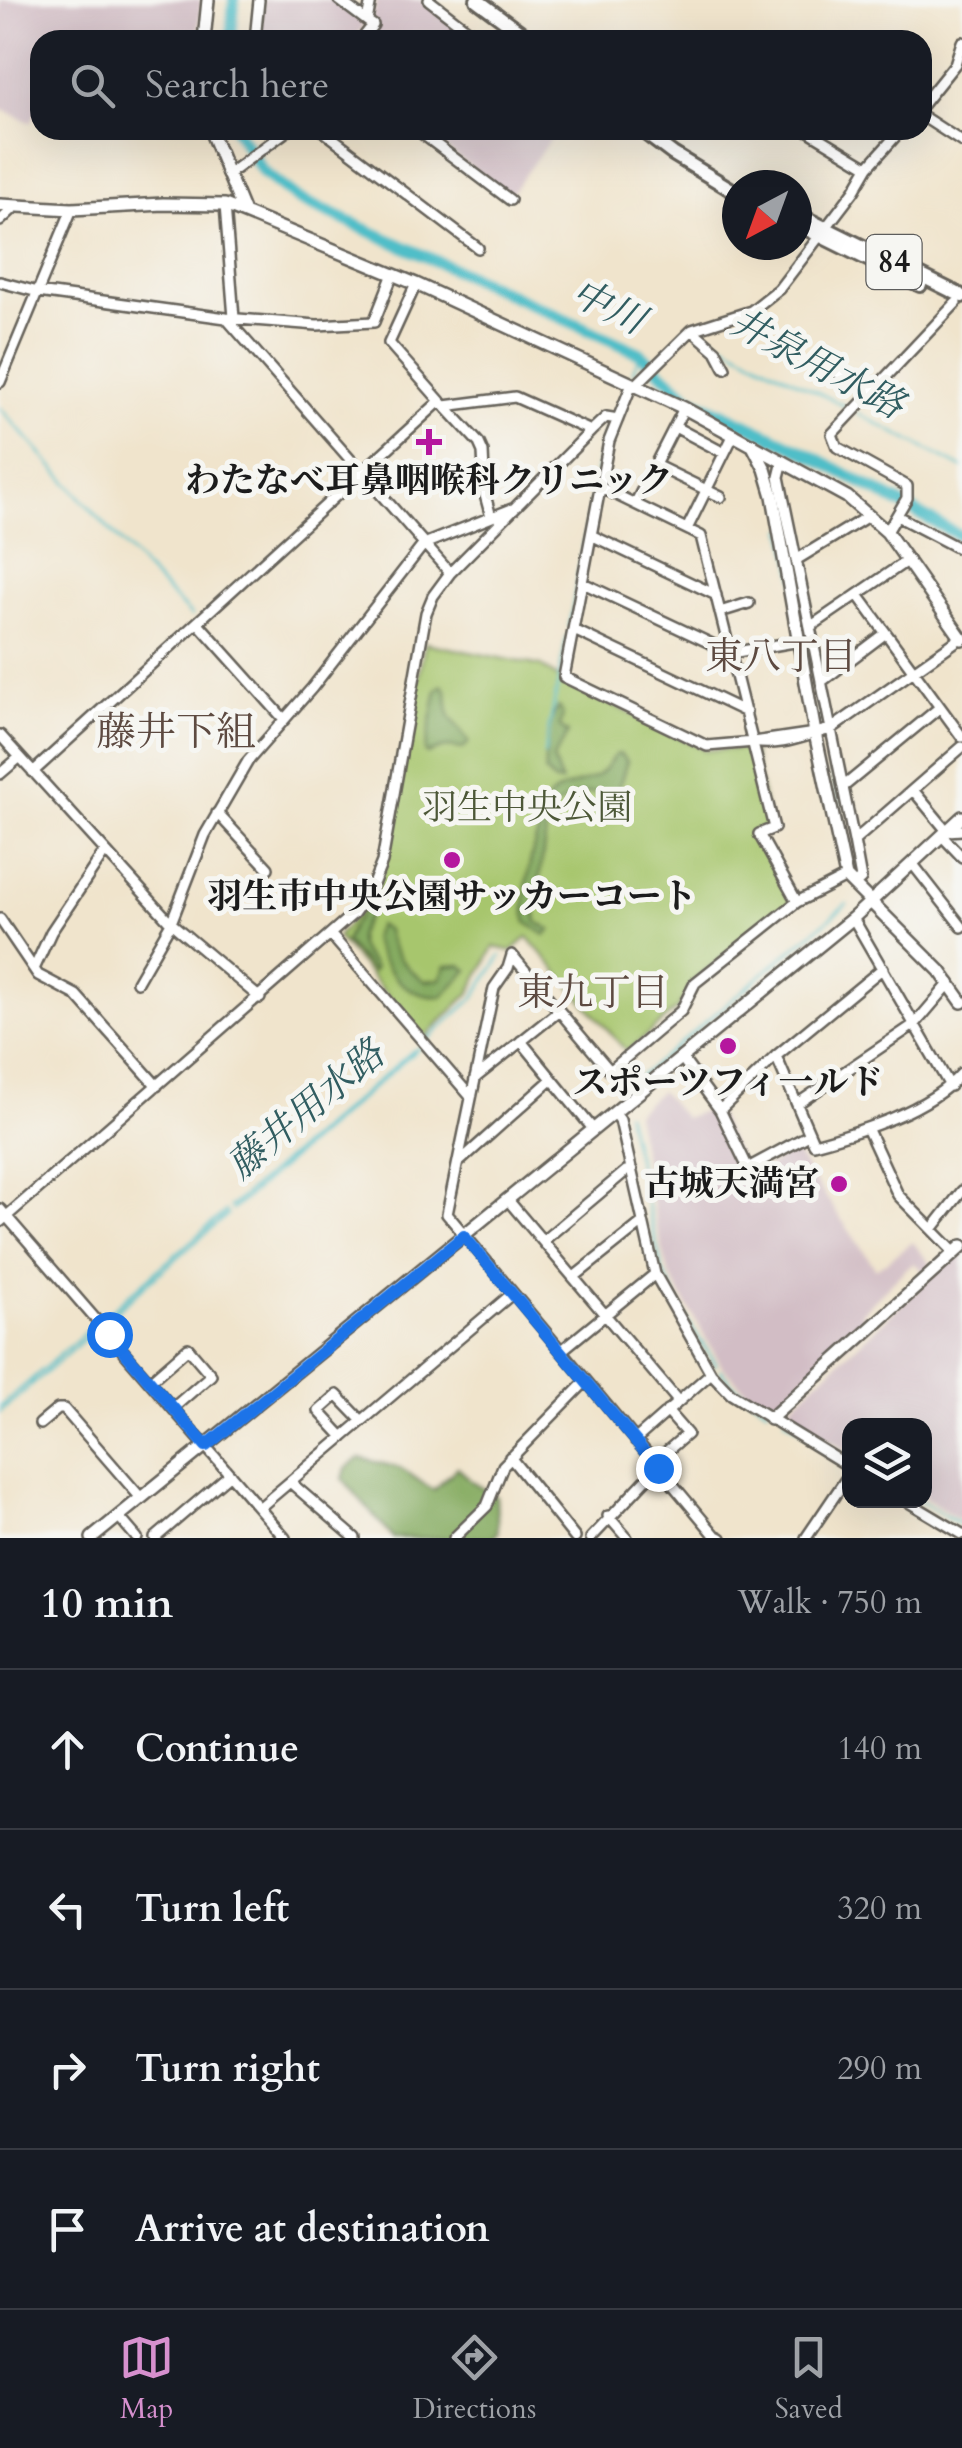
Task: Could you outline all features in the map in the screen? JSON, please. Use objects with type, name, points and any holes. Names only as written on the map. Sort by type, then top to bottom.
[{"type":"main road","points":[[477,0],[518,30]]},
{"type":"main road","points":[[488,0],[528,30]]},
{"type":"main road","points":[[654,140],[722,184]]},
{"type":"main road","points":[[666,140],[722,176]]},
{"type":"main road","name":"84","points":[[812,224],[823,232]]},
{"type":"main road","name":"84","points":[[812,229],[961,299]]},
{"type":"street","points":[[205,30],[208,0]]},
{"type":"street","points":[[255,30],[259,0]]},
{"type":"street","points":[[339,0],[367,20],[372,26],[369,30]]},
{"type":"street","points":[[367,20],[372,0]]},
{"type":"street","points":[[429,0],[468,30]]},
{"type":"street","points":[[932,93],[955,64],[962,42]]},
{"type":"street","points":[[932,122],[962,142]]},
{"type":"street","points":[[215,140],[243,210]]},
{"type":"street","points":[[267,140],[268,145]]},
{"type":"street","points":[[231,172],[275,140]]},
{"type":"street","points":[[335,140],[478,248]]},
{"type":"street","points":[[430,140],[510,200]]},
{"type":"street","points":[[823,140],[868,167]]},
{"type":"street","points":[[0,205],[225,205],[243,210],[416,284],[634,385],[684,408],[847,497],[888,532],[962,638],[831,729],[807,738],[766,744],[707,746],[564,677],[608,442],[634,385],[692,330],[751,310],[779,289],[891,140]]},
{"type":"street","points":[[225,205],[230,318],[360,473],[450,572]]},
{"type":"street","points":[[0,221],[16,206]]},
{"type":"street","points":[[0,382],[72,208]]},
{"type":"street","points":[[0,282],[38,292],[230,318],[317,324],[374,322],[393,274]]},
{"type":"street","points":[[416,284],[389,343],[480,443],[491,517]]},
{"type":"street","points":[[888,532],[908,491],[904,484],[834,444],[834,430],[961,299]]},
{"type":"street","points":[[692,330],[716,350],[724,368]]},
{"type":"street","points":[[820,364],[870,391]]},
{"type":"street","points":[[33,772],[442,403],[516,397],[591,430]]},
{"type":"street","points":[[636,504],[684,408]]},
{"type":"street","points":[[286,1538],[2,1216],[260,998],[354,913],[371,889],[382,862],[426,613],[433,596],[450,572],[591,430],[606,416],[618,418]]},
{"type":"street","points":[[675,427],[724,453]]},
{"type":"street","points":[[687,529],[734,434]]},
{"type":"street","points":[[721,1538],[714,1535],[447,1214],[494,988],[512,955],[610,1071],[681,1011],[695,983],[798,902],[861,879],[821,682],[773,496],[752,444]]},
{"type":"street","points":[[783,461],[779,477],[796,560],[815,733],[850,881],[950,983],[962,1002]]},
{"type":"street","points":[[656,465],[721,496]]},
{"type":"street","points":[[600,487],[701,536],[774,828],[759,834],[798,902]]},
{"type":"street","points":[[137,982],[171,924],[205,835],[248,762],[283,718],[312,688],[424,544],[516,507]]},
{"type":"street","points":[[898,514],[962,550]]},
{"type":"street","points":[[796,560],[868,516]]},
{"type":"street","points":[[593,536],[716,595]]},
{"type":"street","points":[[583,583],[731,654],[805,632],[908,560]]},
{"type":"street","points":[[858,595],[962,737]]},
{"type":"street","points":[[720,612],[749,604]]},
{"type":"street","points":[[198,623],[283,718]]},
{"type":"street","points":[[574,630],[746,712]]},
{"type":"street","points":[[821,682],[886,633]]},
{"type":"street","points":[[842,787],[939,708]]},
{"type":"street","points":[[0,735],[171,924],[260,998]]},
{"type":"street","points":[[854,841],[962,747]]},
{"type":"street","points":[[0,774],[20,757]]},
{"type":"street","points":[[913,790],[962,858]]},
{"type":"street","points":[[218,813],[268,868]]},
{"type":"street","points":[[92,1538],[853,918],[962,816]]},
{"type":"street","points":[[944,833],[962,830]]},
{"type":"street","points":[[34,969],[52,932],[105,851]]},
{"type":"street","points":[[912,864],[962,927]]},
{"type":"street","points":[[853,918],[950,1086]]},
{"type":"street","points":[[0,919],[38,975],[76,995],[157,1086]]},
{"type":"street","points":[[331,935],[472,1097]]},
{"type":"street","points":[[720,1110],[776,1056],[882,968]]},
{"type":"street","points":[[797,1104],[915,1024],[950,983]]},
{"type":"street","points":[[476,1078],[559,1010]]},
{"type":"street","points":[[521,1041],[594,1129]]},
{"type":"street","points":[[776,1056],[814,1144],[868,1130],[950,1086],[962,1073]]},
{"type":"street","points":[[681,1057],[720,1110],[748,1168],[809,1134]]},
{"type":"street","points":[[458,1163],[552,1079]]},
{"type":"street","points":[[614,1112],[620,1120],[655,1274],[711,1373],[731,1394],[842,1465]]},
{"type":"street","points":[[770,1419],[959,1250],[898,1195],[868,1130]]},
{"type":"street","points":[[543,1240],[632,1170]]},
{"type":"street","points":[[933,1228],[962,1192]]},
{"type":"street","points":[[507,1199],[678,1402]]},
{"type":"street","points":[[574,1277],[643,1222]]},
{"type":"street","points":[[561,1351],[655,1274]]},
{"type":"street","points":[[259,1508],[513,1293]]},
{"type":"street","points":[[150,1382],[188,1348],[211,1375],[173,1408]]},
{"type":"street","points":[[635,1440],[711,1373]]},
{"type":"street","points":[[454,1538],[487,1506],[503,1466],[586,1381]]},
{"type":"street","points":[[343,1437],[318,1411],[337,1394],[362,1421]]},
{"type":"street","points":[[40,1424],[58,1409],[64,1409],[141,1498]]},
{"type":"street","points":[[591,1538],[687,1434],[668,1411]]},
{"type":"street","points":[[510,1458],[575,1538]]},
{"type":"street","points":[[155,1538],[230,1474]]},
{"type":"street","points":[[290,1482],[355,1538]]},
{"type":"street","points":[[806,1538],[842,1482]]},
{"type":"street","points":[[919,1508],[962,1534]]},
{"type":"street","points":[[608,1516],[626,1538]]},
{"type":"street","points":[[118,1517],[137,1538]]},
{"type":"shaded area","points":[[0,0],[202,0],[198,30],[30,30],[30,123],[0,108]]},
{"type":"shaded area","points":[[263,0],[334,0],[362,21],[363,28],[361,30],[259,30]]},
{"type":"shaded area","points":[[377,0],[423,0],[462,30],[368,30]]},
{"type":"shaded area","points":[[435,140],[550,140],[509,196]]},
{"type":"shaded area","points":[[660,1091],[684,1118],[714,1107],[749,1178],[794,1151],[876,1269],[913,1242],[933,1267],[925,1273],[914,1263],[906,1269],[861,1313],[870,1325],[774,1408],[747,1391],[723,1368],[669,1274],[635,1113]]},
{"type":"shaded area","points":[[962,1249],[962,1522],[932,1503],[932,1418],[842,1418],[842,1448],[785,1411]]},
{"type":"green space","name":"羽生中央公園","points":[[425,643],[541,666],[563,681],[706,750],[752,749],[770,827],[754,832],[793,901],[693,981],[678,1008],[627,1052],[528,937],[512,951],[494,947],[469,994],[424,1038],[337,937],[374,892],[385,863]]},
{"type":"green space","points":[[443,685],[449,715],[469,742],[463,749],[448,747],[427,754],[437,689]]},
{"type":"green space","points":[[558,707],[563,714],[560,727],[568,733],[553,759],[561,782],[555,782],[545,772],[545,756],[549,729]]},
{"type":"green space","points":[[620,754],[627,761],[617,793],[581,794],[554,810],[543,811],[552,795],[598,775]]},
{"type":"green space","points":[[544,822],[546,832],[535,908],[537,922],[551,930],[545,935],[527,923],[525,913],[532,856]]},
{"type":"green space","points":[[371,901],[375,903],[358,942],[375,968],[372,972],[345,942]]},
{"type":"green space","points":[[378,925],[387,930],[400,959],[425,981],[440,979],[446,966],[461,965],[468,970],[443,996],[408,988],[390,972],[372,939]]},
{"type":"green space","points":[[360,1458],[400,1468],[433,1490],[458,1467],[471,1481],[496,1496],[498,1533],[491,1538],[393,1538],[343,1479],[346,1468]]},
{"type":"waterway","name":"中川","points":[[232,30],[234,0]]},
{"type":"waterway","name":"中川","points":[[242,140],[263,172],[296,198],[640,353],[690,398],[801,450],[962,537]]},
{"type":"waterway","name":"井泉用水路","points":[[701,332],[850,409]]},
{"type":"waterway","points":[[633,372],[640,353]]},
{"type":"waterway","points":[[0,408],[192,616]]},
{"type":"waterway","name":"井泉用水路","points":[[857,413],[962,468]]},
{"type":"waterway","points":[[569,627],[601,448],[610,423]]},
{"type":"waterway","points":[[770,436],[770,448]]},
{"type":"waterway","points":[[771,462],[775,482]]},
{"type":"waterway","points":[[784,529],[805,625]]},
{"type":"waterway","points":[[806,632],[823,726]]},
{"type":"waterway","points":[[544,755],[567,636]]},
{"type":"waterway","points":[[825,735],[853,873]]},
{"type":"waterway","points":[[638,1078],[847,904]]},
{"type":"waterway","points":[[428,1039],[473,999],[501,956]]},
{"type":"waterway","name":"藤井用水路","points":[[232,1210],[422,1045]]},
{"type":"waterway","name":"藤井用水路","points":[[230,1207],[414,1050]]},
{"type":"waterway","points":[[626,1113],[662,1270],[716,1365]]},
{"type":"waterway","name":"藤井用水路","points":[[101,1319],[226,1211]]},
{"type":"waterway","name":"藤井用水路","points":[[104,1321],[228,1214]]},
{"type":"waterway","name":"藤井用水路","points":[[0,1407],[95,1324]]},
{"type":"waterway","points":[[0,1412],[97,1328]]},
{"type":"waterway","points":[[720,1370],[732,1384],[767,1409]]},
{"type":"waterway","points":[[785,1419],[842,1455]]},
{"type":"waterway","points":[[932,1508],[962,1526]]},
{"type":"place","name":"わたなべ耳鼻咽喉科クリニック","points":[[429,442]]},
{"type":"place","name":"羽生市中央公園サッカーコート","points":[[452,860]]},
{"type":"place","name":"スポーツフィ一ルド","points":[[728,1046]]},
{"type":"place","name":"古城天満宮","points":[[839,1184]]},
{"type":"district","name":"東八丁目","points":[[781,657]]},
{"type":"district","name":"藤井下組","points":[[176,732]]},
{"type":"district","name":"東九丁目","points":[[593,993]]},
{"type":"route","points":[[109,1334],[206,1446],[464,1236],[658,1468]]}]
